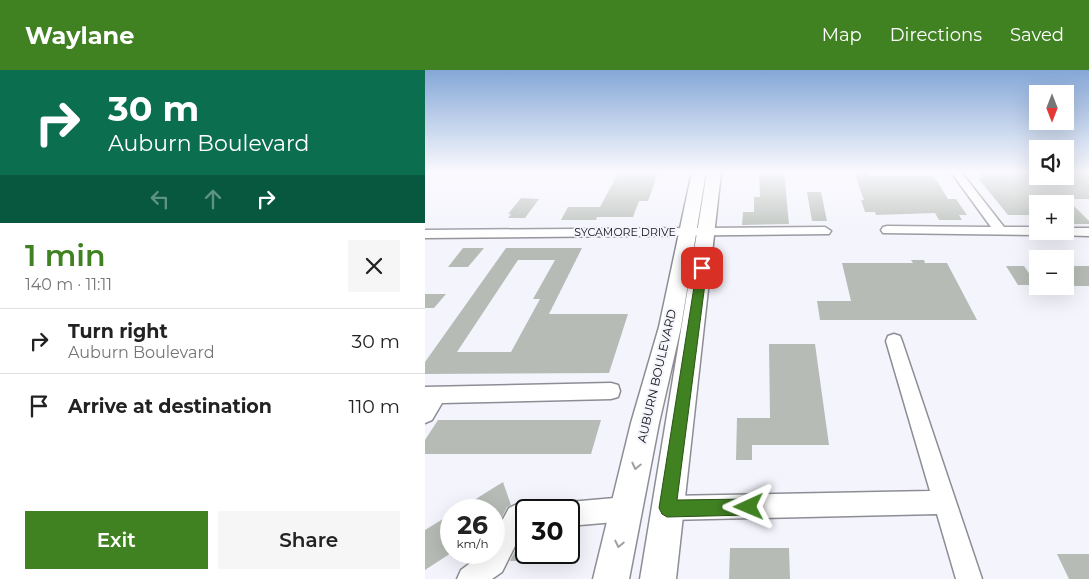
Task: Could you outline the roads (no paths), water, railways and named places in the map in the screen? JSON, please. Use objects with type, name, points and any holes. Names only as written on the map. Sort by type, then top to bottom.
[{"type":"main road","name":"AUBURN BOULEVARD","points":[[658,579],[698,232],[699,196]]},
{"type":"main road","name":"AUBURN BOULEVARD","points":[[611,579],[670,327],[708,196]]},
{"type":"street","points":[[974,196],[1000,230]]},
{"type":"street","points":[[887,230],[1029,231]]},
{"type":"street","name":"SYCAMORE DRIVE","points":[[425,234],[825,231]]},
{"type":"street","points":[[1074,232],[1089,232]]},
{"type":"street","points":[[894,341],[969,579]]},
{"type":"street","points":[[425,414],[431,394],[611,392]]},
{"type":"street","points":[[667,508],[945,502]]},
{"type":"street","points":[[580,513],[626,509]]},
{"type":"street","points":[[469,579],[493,563],[515,520]]}]
